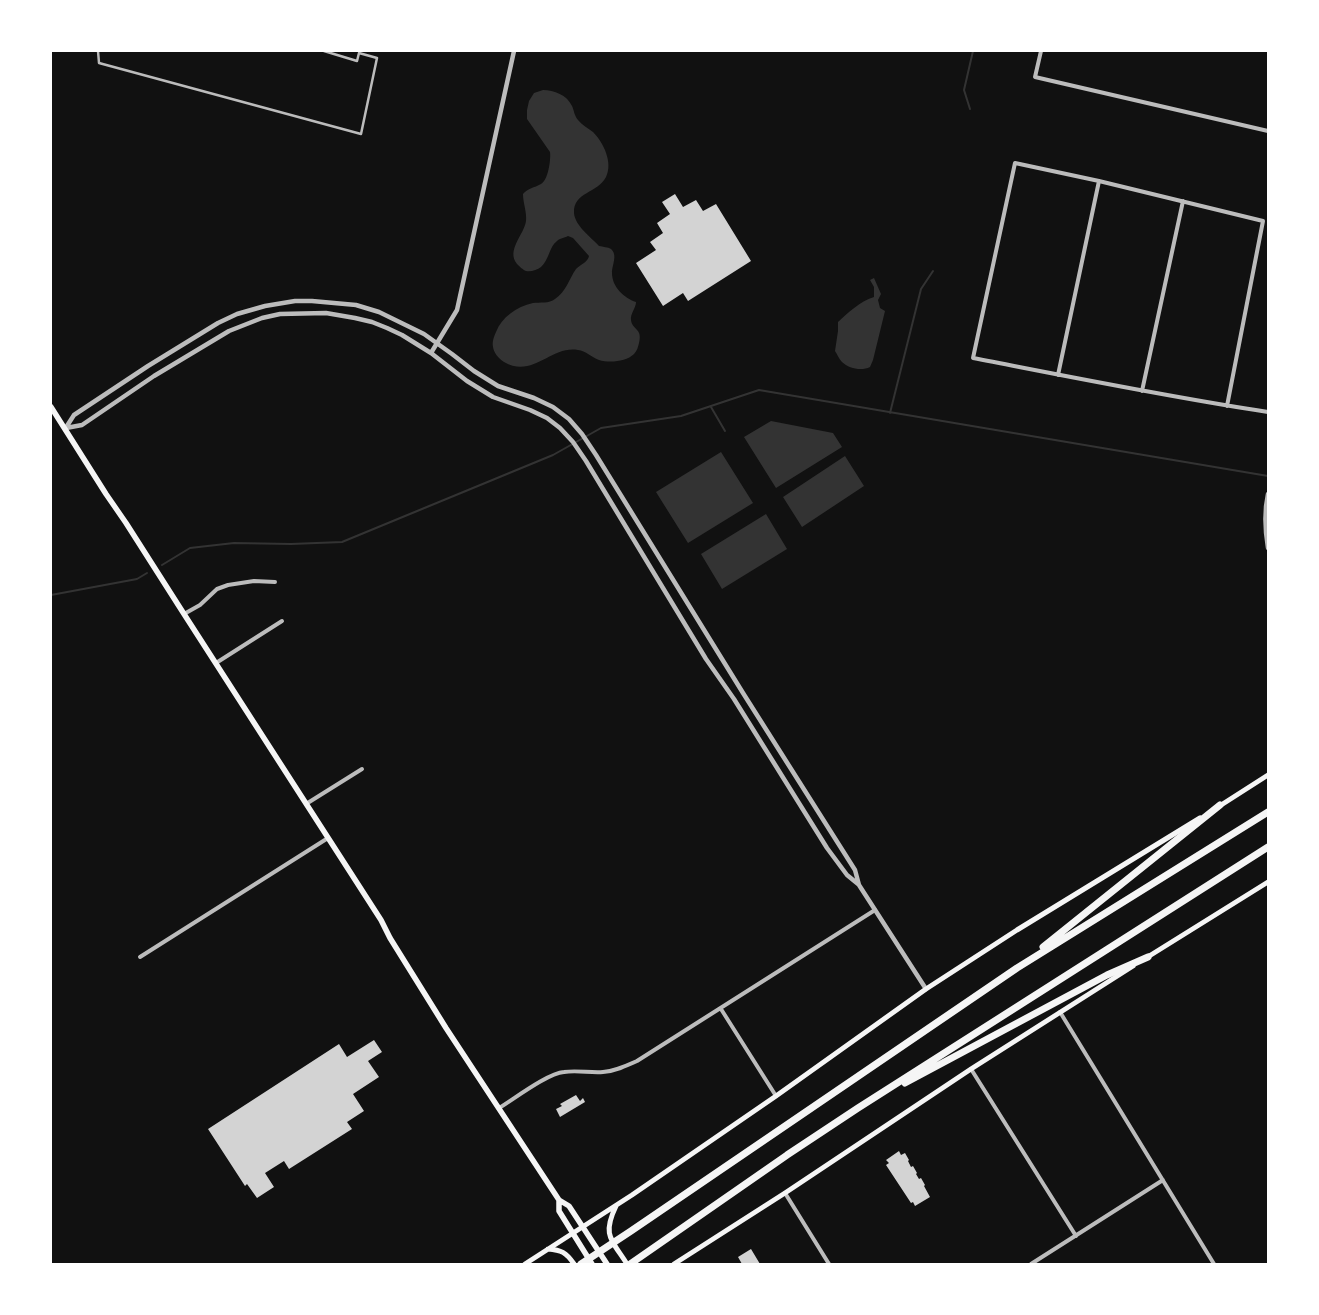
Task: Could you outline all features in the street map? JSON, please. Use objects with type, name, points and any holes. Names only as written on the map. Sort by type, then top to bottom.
[{"type":"highway","points":[[1017,968],[1220,805]]},
{"type":"highway","points":[[581,1264],[1017,968],[1268,812]]},
{"type":"highway","points":[[628,1264],[655,1248],[787,1155],[858,1108],[1268,847]]},
{"type":"highway","points":[[858,1108],[1107,975],[1148,957]]},
{"type":"main road","points":[[51,407],[381,920],[390,938],[446,1028],[559,1200],[570,1206],[607,1264]]},
{"type":"main road","points":[[526,1264],[776,1096],[926,989],[1017,930],[1268,775]]},
{"type":"main road","points":[[674,1264],[971,1069],[1268,882]]},
{"type":"main road","points":[[559,1200],[559,1211],[592,1264]]},
{"type":"main road","points":[[616,1205],[609,1225],[609,1236],[628,1264]]},
{"type":"main road","points":[[548,1249],[562,1251],[574,1264]]},
{"type":"street","points":[[98,51],[99,63],[361,134],[378,58],[359,52],[357,61],[324,51]]},
{"type":"street","points":[[431,353],[457,310],[514,51]]},
{"type":"street","points":[[1041,51],[1035,77],[1268,131]]},
{"type":"street","points":[[1227,406],[1263,221],[1100,181],[1014,163],[974,358],[1142,392],[1227,406],[1268,412]]},
{"type":"street","points":[[1058,375],[1100,181]]},
{"type":"street","points":[[1142,392],[1183,201]]},
{"type":"street","points":[[65,429],[74,415],[218,323],[237,314],[265,306],[295,301],[356,305],[379,312],[424,334],[474,371],[498,386],[534,398],[553,407],[582,434],[596,454],[743,693],[855,870],[859,885]]},
{"type":"street","points":[[65,429],[82,425],[154,376],[229,330],[262,318],[280,314],[313,313],[326,313],[355,318],[387,328],[431,353],[467,381],[493,397],[547,418],[573,442],[586,461],[706,659],[734,699],[826,848],[847,875],[859,885],[926,989]]},
{"type":"street","points":[[1268,494],[1265,529],[1268,548]]},
{"type":"street","points":[[184,614],[200,605],[217,589],[228,584],[254,581],[275,582]]},
{"type":"street","points":[[216,663],[282,620]]},
{"type":"street","points":[[306,804],[362,769]]},
{"type":"street","points":[[140,957],[328,838]]},
{"type":"street","points":[[499,1108],[552,1075],[562,1072],[603,1072],[631,1064],[721,1009],[875,910]]},
{"type":"street","points":[[721,1009],[776,1096]]},
{"type":"street","points":[[1060,1012],[1214,1264]]},
{"type":"street","points":[[971,1069],[1076,1236]]},
{"type":"street","points":[[1031,1264],[1163,1180]]},
{"type":"street","points":[[784,1193],[829,1264]]},
{"type":"shaded area","points":[[543,90],[556,92],[570,102],[578,120],[593,132],[606,153],[608,171],[606,177],[577,201],[574,213],[580,227],[599,246],[610,248],[613,251],[612,273],[614,283],[623,295],[636,302],[631,320],[633,326],[640,334],[639,343],[637,350],[631,357],[622,360],[603,361],[578,350],[568,350],[524,367],[504,362],[494,349],[495,336],[506,317],[515,310],[527,305],[553,301],[565,289],[576,269],[589,256],[573,238],[568,236],[559,239],[554,244],[544,264],[536,270],[525,270],[514,259],[514,248],[526,221],[523,194],[543,182],[549,165],[550,152],[527,119],[529,101],[534,93]]},
{"type":"shaded area","points":[[874,278],[881,294],[878,300],[880,308],[885,311],[870,367],[856,369],[842,362],[835,351],[838,322],[859,304],[874,297],[874,287],[870,280]]},
{"type":"shaded area","points":[[771,421],[833,433],[842,447],[776,488],[744,437]]},
{"type":"shaded area","points":[[721,452],[753,503],[688,543],[656,492]]},
{"type":"shaded area","points":[[845,456],[864,486],[802,527],[783,497]]},
{"type":"shaded area","points":[[766,514],[787,549],[722,589],[701,554]]},
{"type":"building","points":[[675,194],[683,207],[696,200],[703,211],[716,204],[751,261],[688,301],[683,293],[663,306],[636,263],[656,250],[650,242],[663,233],[657,223],[670,214],[662,202]]},
{"type":"building","points":[[374,1040],[382,1052],[368,1061],[379,1077],[353,1094],[364,1111],[347,1122],[352,1129],[289,1169],[284,1161],[265,1173],[274,1187],[257,1198],[247,1184],[245,1186],[208,1129],[339,1044],[347,1057]]},
{"type":"building","points":[[576,1095],[580,1101],[583,1098],[585,1102],[560,1117],[556,1109],[562,1106],[560,1104]]},
{"type":"building","points":[[899,1151],[901,1155],[905,1153],[911,1167],[913,1166],[919,1179],[921,1178],[930,1197],[915,1206],[913,1202],[911,1203],[886,1165],[889,1163],[886,1160]]},
{"type":"building","points":[[751,1249],[760,1264],[742,1264],[738,1257]]},
{"type":"waterway","points":[[970,109],[964,90],[973,51]]},
{"type":"waterway","points":[[890,413],[921,289],[933,271]]},
{"type":"waterway","points":[[162,565],[190,548],[234,543],[291,544],[342,542],[553,455],[601,428],[681,416],[759,390],[1268,476]]},
{"type":"waterway","points":[[711,407],[725,431]]},
{"type":"waterway","points":[[51,595],[137,579],[147,573]]}]
